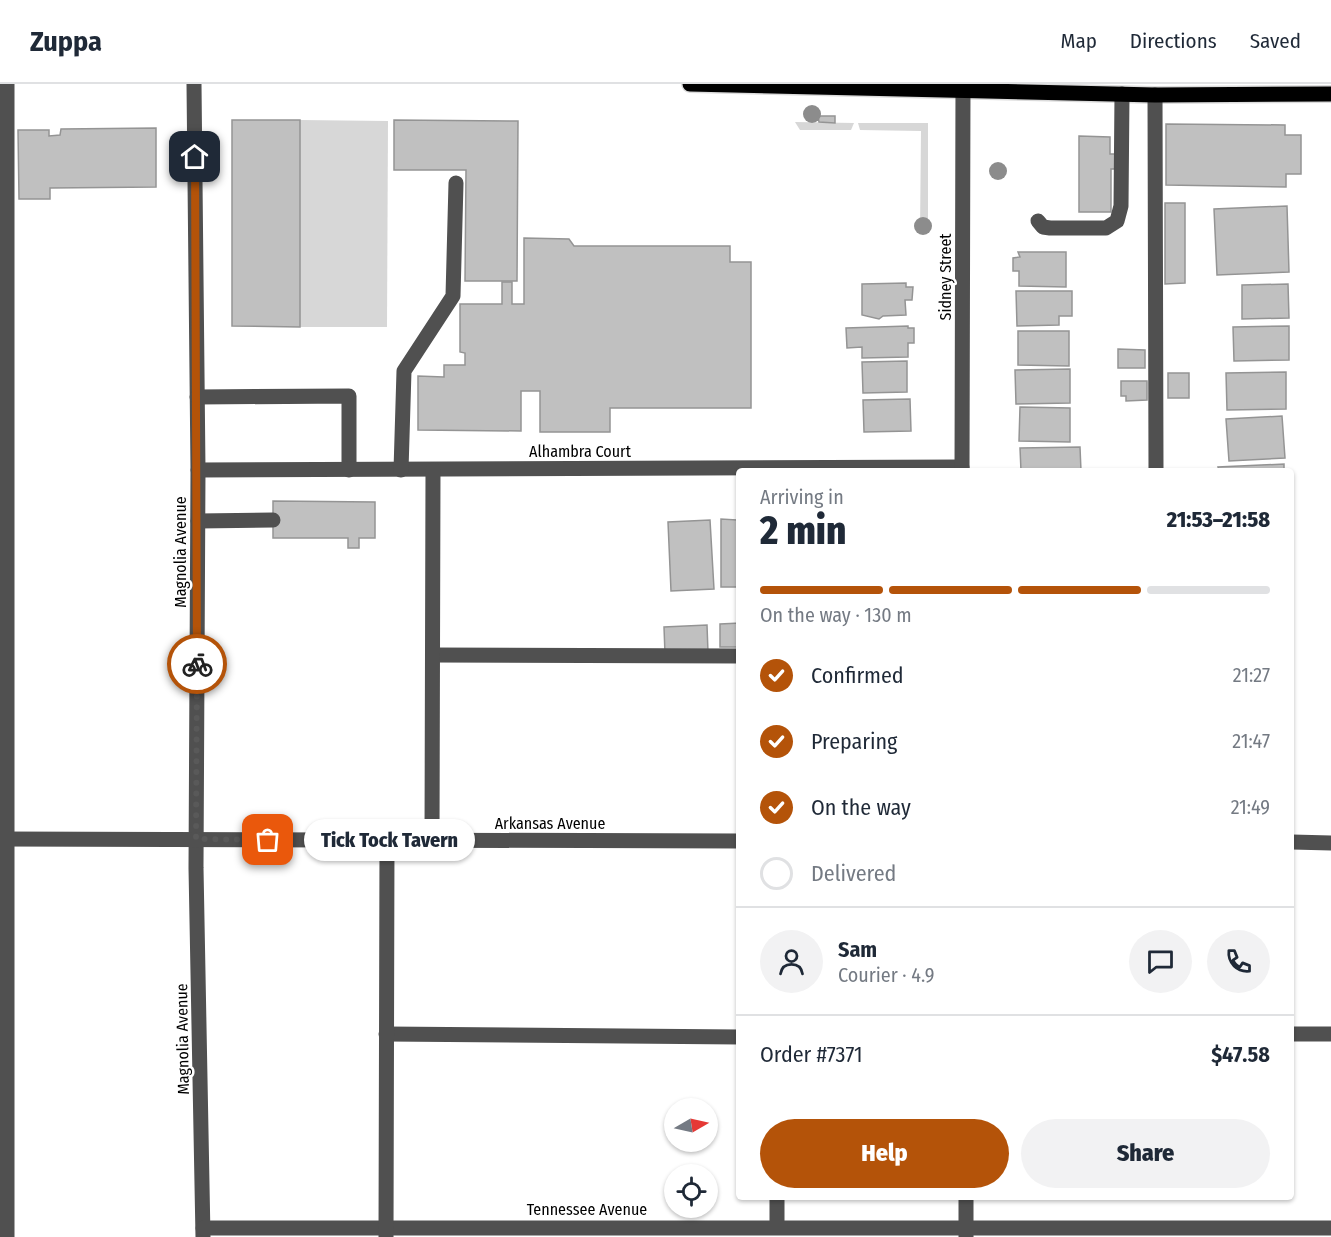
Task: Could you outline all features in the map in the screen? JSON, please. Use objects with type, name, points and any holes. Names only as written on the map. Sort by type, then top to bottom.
[{"type":"main road","points":[[690,84],[963,88],[1155,95],[1331,94]]},
{"type":"street","points":[[7,84],[3,839],[7,1237]]},
{"type":"street","name":"Magnolia Avenue","points":[[194,84],[198,470],[196,839],[203,1232]]},
{"type":"street","name":"Sidney Street","points":[[962,468],[963,88]]},
{"type":"street","points":[[1038,221],[1043,226],[1061,228],[1106,228],[1117,220],[1121,206],[1122,94]]},
{"type":"street","points":[[1155,95],[1156,468]]},
{"type":"street","points":[[401,470],[404,371],[453,296],[456,183]]},
{"type":"street","points":[[197,397],[349,396],[349,470]]},
{"type":"street","name":"Alhambra Court","points":[[198,470],[736,469]]},
{"type":"street","points":[[432,840],[433,470]]},
{"type":"street","points":[[198,521],[273,520]]},
{"type":"street","points":[[433,655],[736,656]]},
{"type":"street","name":"Arkansas Avenue","points":[[3,839],[736,841]]},
{"type":"street","points":[[386,1232],[387,840]]},
{"type":"street","points":[[1294,843],[1331,843]]},
{"type":"street","points":[[387,1034],[736,1037]]},
{"type":"street","points":[[1294,1034],[1331,1034]]},
{"type":"street","points":[[777,1200],[777,1227]]},
{"type":"street","points":[[966,1200],[966,1232]]},
{"type":"street","name":"Tennessee Avenue","points":[[203,1232],[777,1227],[966,1232],[1331,1228]]},
{"type":"shaded area","points":[[300,120],[388,121],[387,327],[300,327]]},
{"type":"shaded area","points":[[795,122],[854,123],[851,130],[800,130]]},
{"type":"shaded area","points":[[858,123],[928,123],[928,231],[920,232],[921,131],[860,130]]},
{"type":"building","points":[[818,116],[835,116],[835,123],[819,122]]},
{"type":"building","points":[[232,120],[300,120],[300,327],[232,326]]},
{"type":"building","points":[[394,120],[518,121],[517,281],[465,281],[466,170],[394,170]]},
{"type":"building","points":[[1166,124],[1285,125],[1285,135],[1301,135],[1301,174],[1286,174],[1286,187],[1166,185]]},
{"type":"building","points":[[156,128],[156,187],[50,188],[50,199],[19,199],[18,130],[49,130],[49,136],[60,135],[61,129]]},
{"type":"building","points":[[1079,136],[1110,137],[1110,154],[1115,154],[1115,169],[1111,169],[1111,212],[1079,212]]},
{"type":"building","points":[[1165,203],[1185,203],[1185,283],[1165,284]]},
{"type":"building","points":[[1287,206],[1289,272],[1217,275],[1214,209]]},
{"type":"building","points":[[524,238],[569,239],[574,246],[730,246],[730,262],[751,262],[751,408],[610,408],[610,432],[540,432],[540,391],[521,391],[521,431],[418,430],[418,376],[444,377],[444,365],[465,365],[465,353],[460,352],[460,304],[502,304],[502,282],[512,282],[512,304],[524,304]]},
{"type":"building","points":[[1018,252],[1066,252],[1066,287],[1019,286],[1019,271],[1013,271],[1013,258],[1020,257]]},
{"type":"building","points":[[906,283],[906,287],[913,287],[912,300],[905,300],[906,315],[883,316],[879,319],[862,315],[862,284]]},
{"type":"building","points":[[1288,284],[1289,318],[1242,319],[1242,285]]},
{"type":"building","points":[[1016,291],[1072,291],[1072,316],[1059,316],[1059,325],[1017,326]]},
{"type":"building","points":[[908,326],[908,328],[914,328],[914,343],[908,343],[908,357],[862,358],[862,347],[847,348],[846,328]]},
{"type":"building","points":[[1289,326],[1289,360],[1234,361],[1233,327]]},
{"type":"building","points":[[1018,331],[1069,331],[1069,366],[1018,365]]},
{"type":"building","points":[[1118,349],[1145,350],[1145,368],[1118,368]]},
{"type":"building","points":[[907,361],[907,392],[863,393],[862,362]]},
{"type":"building","points":[[1070,369],[1070,403],[1016,404],[1015,370]]},
{"type":"building","points":[[1286,372],[1286,409],[1227,410],[1226,373]]},
{"type":"building","points":[[1168,373],[1189,373],[1189,398],[1168,398]]},
{"type":"building","points":[[1121,381],[1147,381],[1147,400],[1126,401],[1126,396],[1121,396]]},
{"type":"building","points":[[910,399],[911,431],[864,432],[863,400]]},
{"type":"building","points":[[1020,407],[1070,408],[1070,442],[1019,441]]},
{"type":"building","points":[[1282,416],[1285,458],[1229,461],[1226,419]]},
{"type":"building","points":[[1080,447],[1081,468],[1021,468],[1020,448]]},
{"type":"building","points":[[1284,464],[1284,468],[1218,467]]},
{"type":"building","points":[[273,501],[375,502],[375,538],[359,538],[359,548],[348,548],[348,538],[273,538]]},
{"type":"building","points":[[721,519],[736,520],[736,587],[721,587]]},
{"type":"building","points":[[710,520],[714,589],[671,591],[668,522]]},
{"type":"building","points":[[736,623],[736,647],[720,647],[720,624]]},
{"type":"building","points":[[707,625],[708,652],[665,654],[664,627]]},
{"type":"way so far","points":[[197,664],[196,839],[268,840]]},
{"type":"place","name":"Tick Tock Tavern","points":[[268,840]]},
{"type":"route","points":[[195,157],[197,664]]}]
